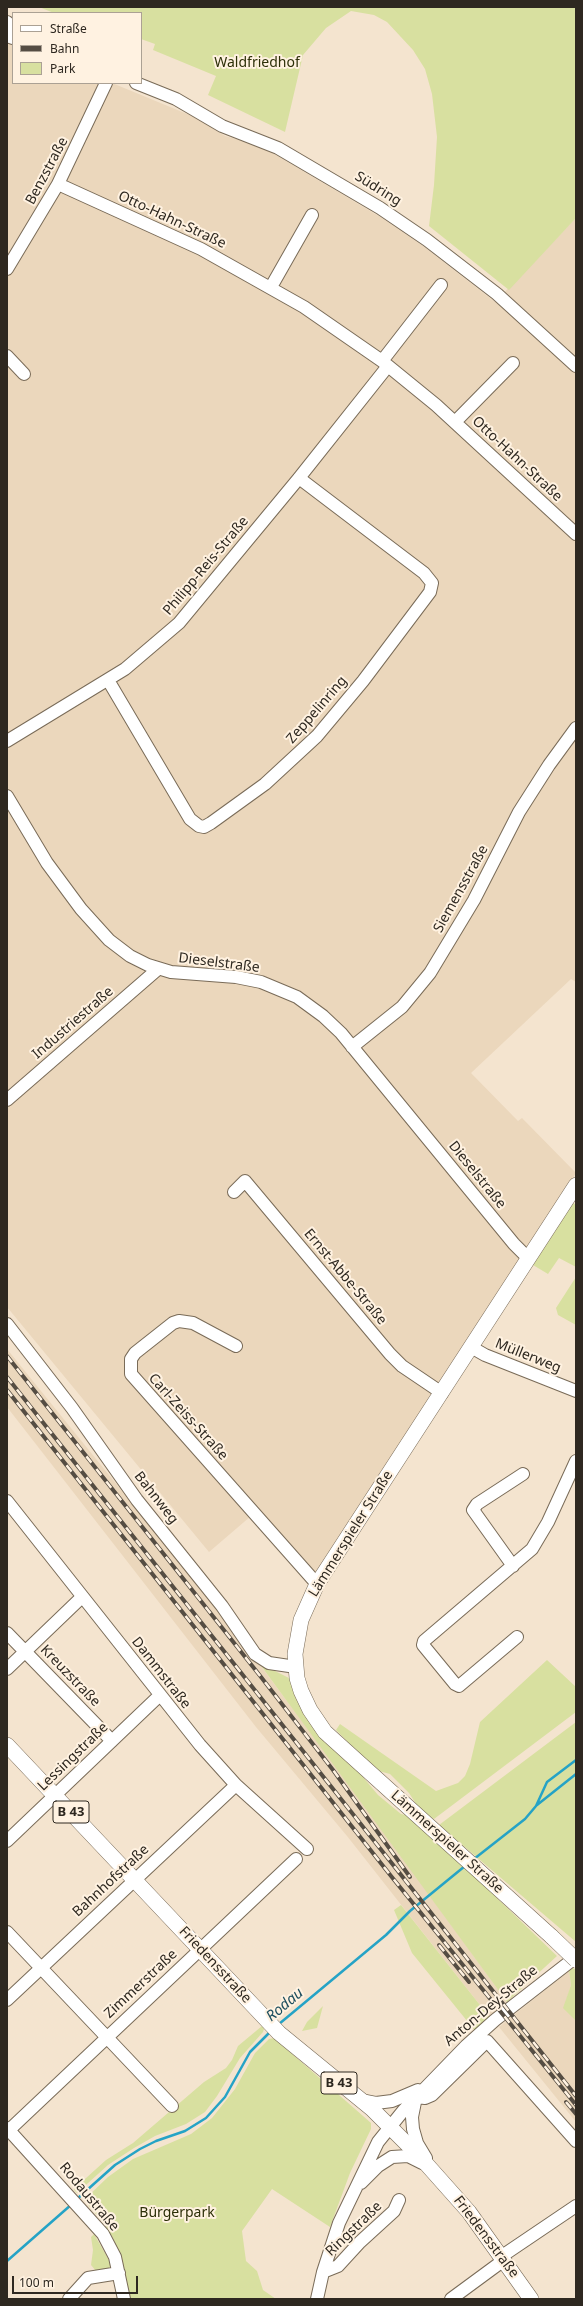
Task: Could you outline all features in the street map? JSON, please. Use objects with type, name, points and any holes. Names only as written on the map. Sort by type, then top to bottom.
[{"type":"main road","name":"Lämmerspieler Straße","points":[[576,1184],[317,1584],[301,1620],[296,1644],[296,1667],[305,1702],[325,1732],[490,1880],[576,1960]]},
{"type":"main road","name":"B 43","points":[[7,1745],[134,1880]]},
{"type":"main road","name":"Friedensstraße","points":[[134,1880],[274,2028],[390,2127],[439,2178],[469,2212],[531,2299]]},
{"type":"street","name":"Benzstraße","points":[[7,269],[58,184],[106,84]]},
{"type":"street","name":"Südring","points":[[138,84],[176,99],[222,126],[278,148],[387,212],[427,240],[497,294],[576,366]]},
{"type":"street","name":"Otto-Hahn-Straße","points":[[58,184],[201,249],[271,287],[304,307],[385,364],[455,422],[576,534]]},
{"type":"street","points":[[271,287],[312,215]]},
{"type":"street","points":[[385,364],[441,285]]},
{"type":"street","points":[[7,356],[24,374]]},
{"type":"street","name":"Otto-Hahn-Straße","points":[[455,422],[513,363]]},
{"type":"street","name":"Philipp-Reis-Straße","points":[[7,741],[108,680],[139,658],[186,616],[299,478],[385,364]]},
{"type":"street","name":"Zeppelinring","points":[[108,680],[190,819],[199,826],[204,827],[211,824],[265,784],[317,736],[363,681],[430,592],[432,583],[424,573],[299,478]]},
{"type":"street","name":"Siemensstraße","points":[[352,1047],[402,1007],[430,973],[474,900],[522,806],[549,764],[576,728]]},
{"type":"street","name":"Dieselstraße","points":[[8,800],[51,869],[91,922],[109,940],[130,956],[158,969],[183,974],[236,977],[273,986],[315,1009],[332,1024],[352,1047],[514,1244],[528,1258]]},
{"type":"street","name":"Industriestraße","points":[[7,1100],[158,969]]},
{"type":"street","name":"Ernst-Abbe-Straße","points":[[234,1192],[245,1181],[390,1354],[402,1366],[442,1392]]},
{"type":"street","name":"Carl-Zeiss-Straße","points":[[236,1346],[187,1320],[179,1321],[173,1323],[135,1353],[131,1359],[131,1374],[317,1584]]},
{"type":"street","name":"Bahnweg","points":[[7,1324],[72,1408],[137,1500],[222,1606],[255,1654],[269,1662],[296,1667]]},
{"type":"street","name":"Müllerweg","points":[[471,1347],[485,1355],[576,1391]]},
{"type":"street","points":[[517,1637],[459,1686],[455,1684],[423,1645],[424,1641],[470,1600],[532,1549],[539,1539],[576,1462]]},
{"type":"street","points":[[512,1566],[473,1510],[476,1504],[523,1474]]},
{"type":"street","name":"Dammstraße","points":[[7,1501],[159,1696],[200,1745],[236,1785],[307,1849]]},
{"type":"street","points":[[7,1669],[82,1597]]},
{"type":"street","name":"Kreuzstraße","points":[[7,1633],[112,1741]]},
{"type":"street","name":"Lessingstraße","points":[[7,1841],[159,1696]]},
{"type":"street","name":"Bahnhofstraße","points":[[7,2000],[236,1785]]},
{"type":"street","name":"Zimmerstraße","points":[[8,2130],[296,1859]]},
{"type":"street","points":[[7,1932],[172,2106]]},
{"type":"street","name":"Anton-Dey-Straße","points":[[390,2127],[429,2083],[466,2046],[495,2020],[576,1957]]},
{"type":"street","points":[[416,2098],[425,2098],[432,2095],[488,2039],[576,2141]]},
{"type":"street","name":"Anton-Dey-Straße","points":[[360,2100],[376,2103],[392,2102],[429,2083]]},
{"type":"street","name":"Friedensstraße","points":[[416,2098],[412,2117],[414,2135],[439,2178]]},
{"type":"street","name":"Ringstraße","points":[[317,2299],[323,2272],[339,2223],[374,2148],[390,2127]]},
{"type":"street","name":"Rodaustraße","points":[[8,2130],[84,2210],[108,2241],[120,2273],[124,2299]]},
{"type":"street","name":"Ringstraße","points":[[352,2193],[378,2166],[396,2156],[408,2156],[416,2159],[439,2178]]},
{"type":"street","name":"Ringstraße","points":[[323,2272],[336,2268],[360,2242],[391,2214],[399,2200]]},
{"type":"street","points":[[451,2299],[503,2258],[576,2206]]},
{"type":"street","points":[[69,2299],[88,2278],[120,2273]]},
{"type":"shaded area","points":[[7,44],[12,44],[12,84],[114,84],[192,116],[225,136],[254,144],[269,151],[382,218],[423,246],[495,302],[576,218],[576,982],[571,979],[471,1073],[518,1121],[522,1118],[576,1173],[315,1575],[258,1510],[209,1552],[7,1307]]},
{"type":"shaded area","points":[[7,1349],[228,1622],[366,1807],[507,2002],[491,2019],[347,1836],[256,1727],[7,1407]]},
{"type":"shaded area","points":[[569,1971],[571,1985],[564,2008],[576,2021],[576,2122],[499,2027]]},
{"type":"green space","name":"Waldfriedhof","points":[[39,7],[576,7],[576,218],[509,290],[429,226],[434,185],[437,137],[432,94],[425,69],[413,50],[387,22],[374,15],[351,11],[326,28],[303,55],[285,132],[208,95],[216,76],[153,50],[155,44],[142,39],[142,12],[52,12]]},
{"type":"green space","points":[[573,1203],[576,1205],[576,1267],[559,1258],[548,1274],[533,1265]]},
{"type":"green space","points":[[576,1277],[576,1325],[558,1315],[556,1308]]},
{"type":"green space","points":[[547,1660],[576,1687],[576,1712],[434,1819],[420,1810],[409,1793],[390,1774],[375,1770],[336,1730],[340,1724],[436,1791],[458,1783],[465,1776],[470,1764],[480,1722]]},
{"type":"green space","points":[[259,1663],[289,1678],[291,1674],[364,1775],[363,1777],[378,1795],[401,1814],[413,1817],[557,1956],[507,2002]]},
{"type":"green space","points":[[576,1722],[576,1942],[439,1825]]},
{"type":"green space","points":[[401,1905],[491,2019],[476,2032],[412,1953],[394,1910]]},
{"type":"green space","points":[[573,1968],[576,1970],[576,2021],[563,2008],[571,1985],[569,1971]]},
{"type":"green space","points":[[323,2006],[317,2028],[302,2031],[307,2022]]},
{"type":"green space","points":[[262,2026],[264,2029],[263,2032],[240,2058],[217,2096],[205,2112],[186,2124],[155,2136],[134,2148],[108,2165],[77,2193],[74,2190],[106,2160],[133,2143],[204,2082],[226,2068],[232,2060],[238,2046]]},
{"type":"green space","name":"Bürgerpark","points":[[274,2038],[371,2123],[371,2129],[350,2173],[330,2227],[272,2189],[242,2231],[246,2261],[257,2271],[263,2290],[276,2299],[128,2299],[122,2262],[114,2240],[106,2226],[84,2200],[108,2177],[133,2159],[191,2134],[212,2118],[235,2089],[255,2053],[269,2039]]},
{"type":"green space","points":[[94,2234],[110,2262],[110,2268],[96,2271],[91,2265],[93,2250],[91,2237]]},
{"type":"waterway","name":"Rodau","points":[[474,1859],[525,1819],[536,1806],[547,1782],[576,1760]]},
{"type":"waterway","points":[[537,1805],[576,1774]]},
{"type":"waterway","name":"Rodau","points":[[279,2024],[386,1935],[410,1911],[465,1866]]},
{"type":"waterway","name":"Rodau","points":[[77,2199],[115,2165],[140,2149],[156,2141],[185,2131],[206,2118],[225,2097],[250,2052],[270,2032]]},
{"type":"waterway","name":"Rodau","points":[[7,2261],[72,2204]]},
{"type":"railway","points":[[7,1356],[333,1770],[410,1877]]},
{"type":"railway","points":[[7,1377],[576,2096]]},
{"type":"railway","points":[[7,1390],[391,1876],[576,2105]]},
{"type":"railway","points":[[439,1945],[469,1982]]},
{"type":"railway","points":[[566,2102],[576,2114]]}]
